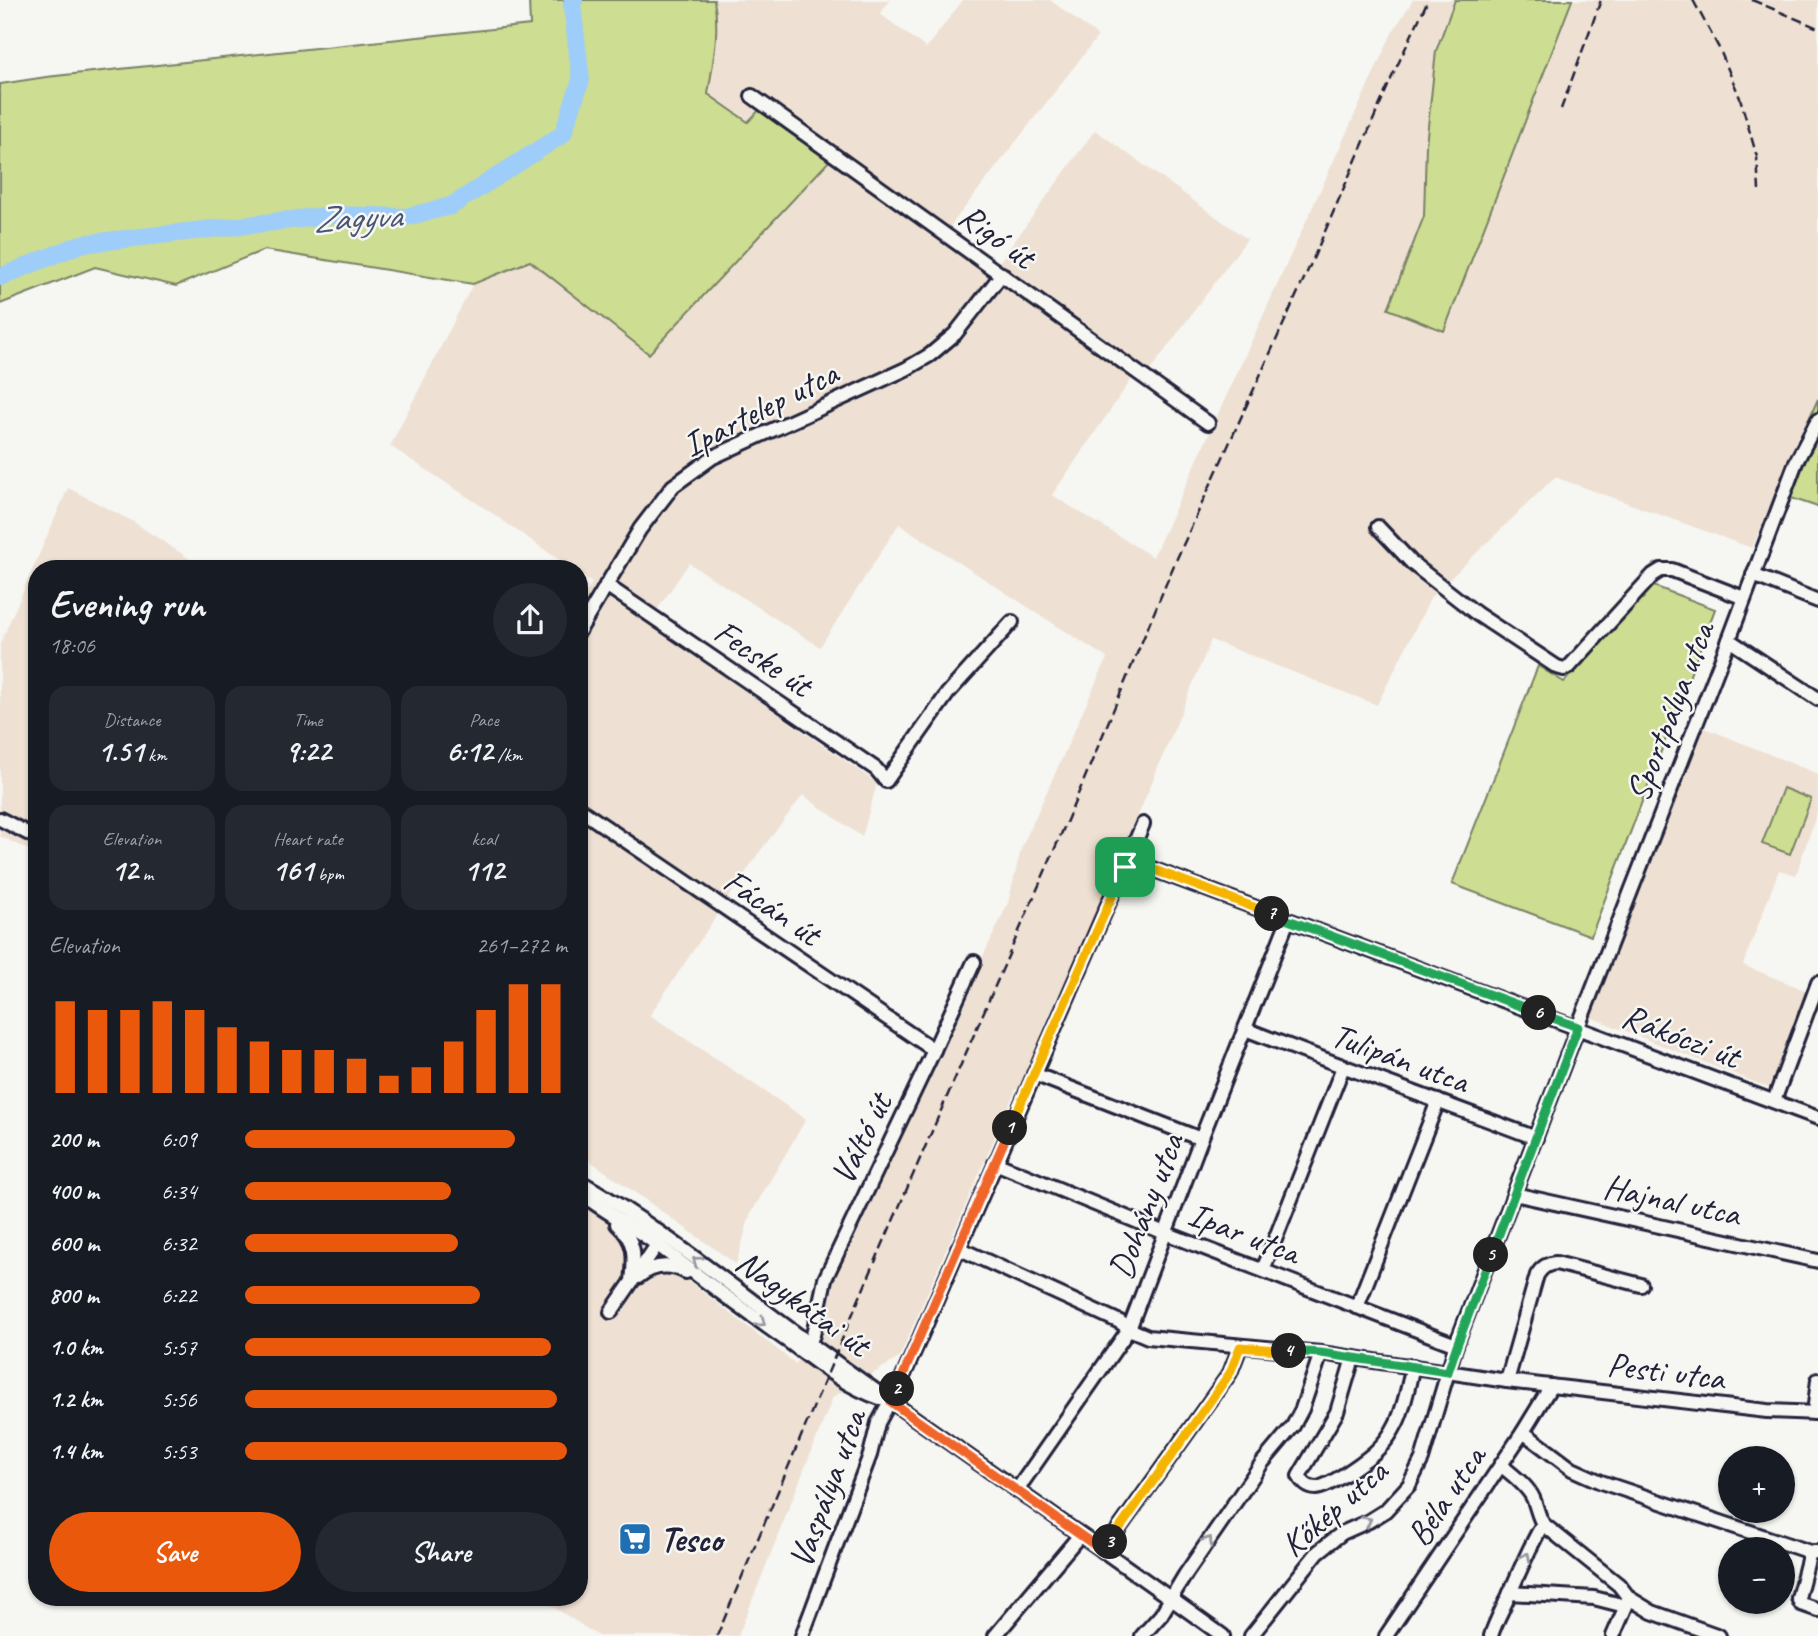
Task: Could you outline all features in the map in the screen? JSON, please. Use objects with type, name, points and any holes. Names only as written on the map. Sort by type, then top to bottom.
[{"type":"street","name":"Rigó út","points":[[752,96],[1209,423]]},
{"type":"street","name":"Ipartelep utca","points":[[588,616],[640,529],[673,486],[713,457],[906,369],[930,355],[955,334],[1002,274]]},
{"type":"street","name":"Sportpálya utca","points":[[1514,1194],[1796,462],[1818,420]]},
{"type":"street","points":[[1378,527],[1413,564],[1477,614],[1564,669],[1569,667],[1653,575],[1661,570],[1672,570],[1744,598]]},
{"type":"street","points":[[1753,575],[1818,601]]},
{"type":"street","name":"Fecske út","points":[[606,585],[876,769],[886,780],[948,693],[1012,622]]},
{"type":"street","points":[[1729,640],[1818,699]]},
{"type":"street","name":"Fácán út","points":[[588,815],[934,1050]]},
{"type":"street","points":[[0,820],[28,834]]},
{"type":"street","name":"Vaspálya utca","points":[[802,1636],[870,1455],[878,1423],[903,1377],[1143,824]]},
{"type":"street","name":"Rákóczi út","points":[[1128,860],[1818,1118]]},
{"type":"street","name":"Dohány utca","points":[[1017,1490],[1129,1329],[1288,920]]},
{"type":"street","name":"Váltó út","points":[[809,1343],[825,1279],[974,962]]},
{"type":"street","points":[[1774,1101],[1818,983]]},
{"type":"street","name":"Tulipán utca","points":[[1245,1029],[1343,1068],[1536,1138]]},
{"type":"street","points":[[1263,1270],[1343,1068]]},
{"type":"street","points":[[1034,1074],[1201,1139]]},
{"type":"street","points":[[1357,1307],[1438,1101]]},
{"type":"street","name":"Ipar utca","points":[[995,1163],[1457,1345]]},
{"type":"street","name":"Nagykátai út","points":[[588,1186],[610,1199],[705,1282],[829,1372],[859,1390],[891,1402]]},
{"type":"street","name":"Hajnal utca","points":[[1514,1194],[1818,1261]]},
{"type":"street","name":"Kőkép utca","points":[[1251,1636],[1318,1552],[1342,1533],[1385,1511],[1409,1485],[1422,1459],[1457,1345],[1514,1194]]},
{"type":"street","name":"Nagykátai út","points":[[588,1199],[660,1240],[891,1402]]},
{"type":"street","points":[[596,1205],[625,1232],[633,1246],[632,1282]]},
{"type":"street","points":[[611,1312],[660,1240]]},
{"type":"street","name":"Pesti utca","points":[[958,1248],[1148,1337],[1321,1353],[1507,1381],[1767,1411],[1816,1413]]},
{"type":"street","points":[[1507,1381],[1537,1275],[1547,1264],[1556,1263],[1641,1285]]},
{"type":"street","points":[[632,1282],[647,1270],[661,1266],[677,1268],[705,1282]]},
{"type":"street","points":[[1103,1551],[1230,1373],[1240,1347]]},
{"type":"street","points":[[1142,1636],[1161,1615],[1185,1575],[1262,1463],[1293,1426],[1302,1409],[1321,1353]]},
{"type":"street","points":[[1353,1358],[1337,1412],[1301,1469],[1299,1476],[1309,1487],[1317,1488],[1336,1480],[1380,1447],[1399,1418],[1413,1366]]},
{"type":"street","points":[[1816,1413],[1818,1380]]},
{"type":"street","name":"Béla utca","points":[[1386,1636],[1523,1432],[1551,1385]]},
{"type":"street","points":[[891,1402],[1223,1636]]},
{"type":"street","points":[[1523,1432],[1572,1469],[1601,1482],[1814,1552],[1798,1598],[1801,1604],[1818,1610]]},
{"type":"street","points":[[1501,1465],[1528,1490],[1543,1524],[1619,1585],[1627,1602],[1613,1636]]},
{"type":"street","points":[[1491,1636],[1543,1524]]},
{"type":"street","points":[[995,1636],[1080,1535]]},
{"type":"street","points":[[1510,1593],[1627,1602],[1719,1636]]},
{"type":"shaded area","points":[[714,0],[890,0],[880,14],[926,48],[963,0],[1050,0],[1098,36],[948,229],[998,264],[1095,130],[1247,239],[1149,372],[1140,367],[1052,495],[1153,557],[1392,33],[1413,0],[1455,0],[1436,51],[1426,145],[1424,216],[1389,309],[1444,331],[1572,0],[1818,0],[1818,399],[1752,548],[1555,477],[1431,597],[1377,705],[1211,640],[1120,859],[899,1358],[833,1397],[738,1636],[598,1636],[552,1606],[588,1606],[588,1209],[796,1364],[1008,903],[1021,849],[1107,658],[899,524],[820,647],[689,563],[648,623],[877,783],[862,837],[803,795],[758,854],[650,1015],[806,1119],[750,1215],[736,1264],[588,1159],[588,590],[592,583],[588,580],[588,560],[559,560],[390,446],[473,284],[530,261],[649,354],[831,159],[763,106],[748,122],[708,94],[717,37]]},
{"type":"shaded area","points":[[68,488],[132,521],[191,560],[37,560]]},
{"type":"shaded area","points":[[28,580],[28,850],[0,836],[0,644]]},
{"type":"shaded area","points":[[1700,726],[1818,774],[1818,809],[1796,875],[1779,870],[1743,965],[1810,992],[1772,1089],[1590,1017]]},
{"type":"green space","points":[[529,0],[714,0],[716,35],[708,94],[748,122],[763,106],[832,158],[649,354],[530,261],[473,284],[264,250],[176,286],[95,267],[0,304],[0,84],[530,25]]},
{"type":"green space","points":[[1455,0],[1572,0],[1444,331],[1388,309],[1424,216],[1426,145],[1436,51]]},
{"type":"green space","points":[[1818,399],[1818,507],[1776,493]]},
{"type":"green space","points":[[1651,585],[1715,609],[1591,936],[1452,884],[1538,666],[1564,682]]},
{"type":"green space","points":[[1783,788],[1811,799],[1790,854],[1762,844]]},
{"type":"waterway","name":"Zagyva","points":[[0,277],[81,244],[334,215],[406,217],[451,206],[563,134],[581,80],[572,4],[574,0]]},
{"type":"railway","points":[[717,1636],[1174,565],[1428,0]]},
{"type":"railway","points":[[1561,109],[1601,0]]},
{"type":"railway","points":[[1693,0],[1720,50],[1740,98],[1757,157],[1759,190]]},
{"type":"railway","points":[[1752,0],[1818,28]]},
{"type":"place","name":"Tesco","points":[[635,1539]]},
{"type":"route","points":[[1128,860],[1578,1027],[1448,1372],[1321,1353],[1240,1347],[1230,1373],[1103,1551],[891,1402],[1125,867],[1128,860]]}]
